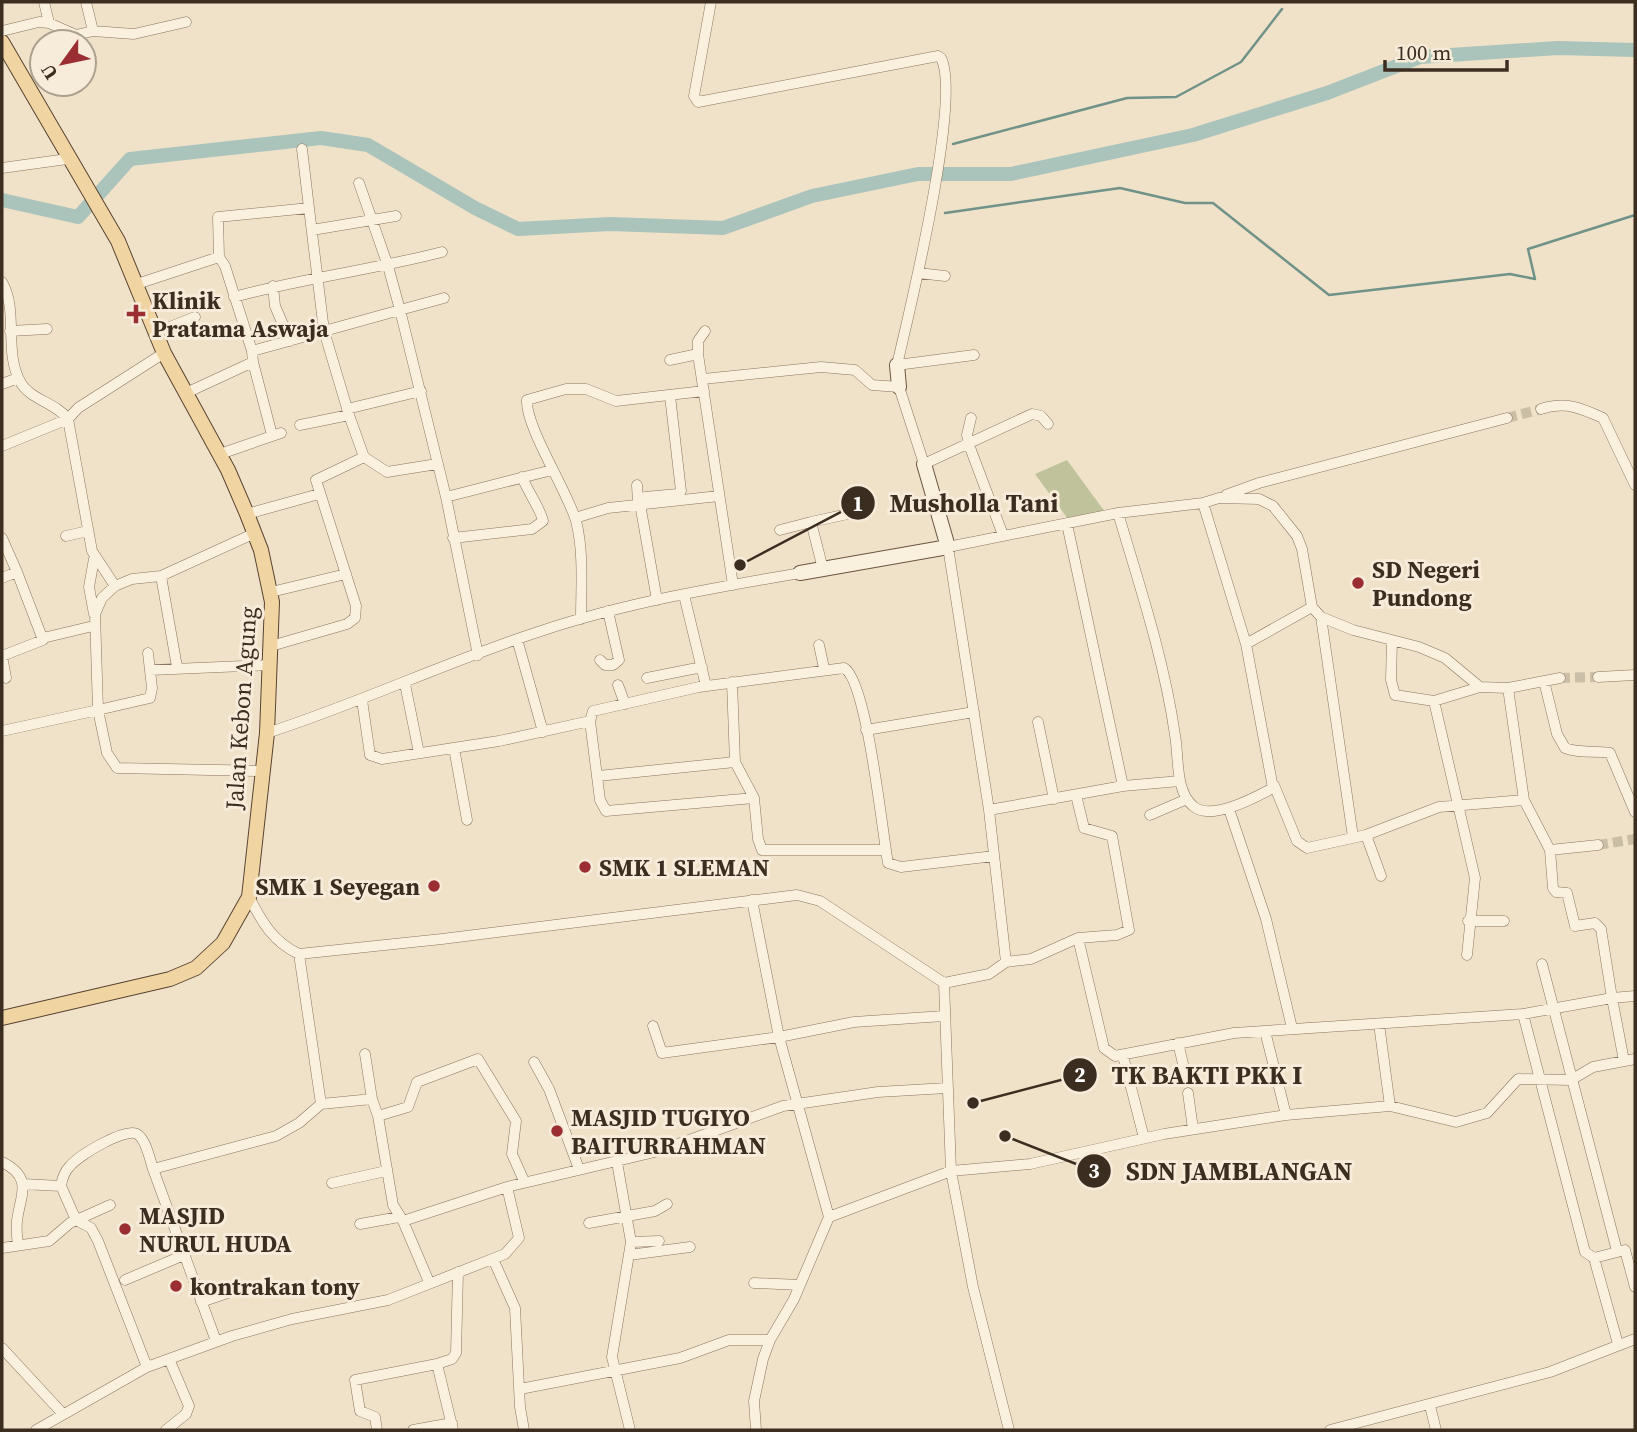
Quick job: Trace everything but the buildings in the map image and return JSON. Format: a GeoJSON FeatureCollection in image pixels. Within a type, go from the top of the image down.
{"type":"FeatureCollection","features":[{"type":"Feature","properties":{"kind":"main road","name":"Jalan Kebon Agung"},"geometry":{"type":"LineString","coordinates":[[2,42],[67,159],[102,213],[138,284],[164,353],[220,454],[247,514],[271,592],[267,733],[249,897],[223,943],[196,968],[170,979],[2,1018]]}},
{"type":"Feature","properties":{"kind":"main road"},"geometry":{"type":"LineString","coordinates":[[897,365],[899,387]]}},
{"type":"Feature","properties":{"kind":"main road"},"geometry":{"type":"LineString","coordinates":[[800,573],[948,547],[925,464]]}},
{"type":"Feature","properties":{"kind":"street"},"geometry":{"type":"LineString","coordinates":[[44,2],[49,23]]}},
{"type":"Feature","properties":{"kind":"street"},"geometry":{"type":"LineString","coordinates":[[86,2],[92,28]]}},
{"type":"Feature","properties":{"kind":"street"},"geometry":{"type":"LineString","coordinates":[[711,2],[694,96],[698,102],[938,56],[944,63],[945,111],[940,159],[897,365],[974,355]]}},
{"type":"Feature","properties":{"kind":"street"},"geometry":{"type":"LineString","coordinates":[[2,31],[18,25],[49,23],[60,28]]}},
{"type":"Feature","properties":{"kind":"street"},"geometry":{"type":"LineString","coordinates":[[98,31],[134,34],[186,23]]}},
{"type":"Feature","properties":{"kind":"street"},"geometry":{"type":"LineString","coordinates":[[302,149],[324,331],[364,457],[387,472],[438,464]]}},
{"type":"Feature","properties":{"kind":"street"},"geometry":{"type":"LineString","coordinates":[[2,168],[67,159]]}},
{"type":"Feature","properties":{"kind":"street"},"geometry":{"type":"LineString","coordinates":[[359,183],[388,266],[421,391],[478,655]]}},
{"type":"Feature","properties":{"kind":"street"},"geometry":{"type":"LineString","coordinates":[[220,454],[276,434],[225,267],[219,257],[218,217],[309,208]]}},
{"type":"Feature","properties":{"kind":"street"},"geometry":{"type":"LineString","coordinates":[[312,230],[396,216]]}},
{"type":"Feature","properties":{"kind":"street"},"geometry":{"type":"LineString","coordinates":[[233,297],[273,286],[388,266],[442,252]]}},
{"type":"Feature","properties":{"kind":"street"},"geometry":{"type":"LineString","coordinates":[[138,284],[219,257]]}},
{"type":"Feature","properties":{"kind":"street"},"geometry":{"type":"LineString","coordinates":[[918,273],[945,276]]}},
{"type":"Feature","properties":{"kind":"street"},"geometry":{"type":"LineString","coordinates":[[2,282],[8,296],[10,331],[18,378],[26,391],[56,406],[68,419],[94,559],[89,587],[95,614],[98,710],[107,753],[117,768],[262,771]]}},
{"type":"Feature","properties":{"kind":"street"},"geometry":{"type":"LineString","coordinates":[[273,286],[275,306],[290,341]]}},
{"type":"Feature","properties":{"kind":"street"},"geometry":{"type":"LineString","coordinates":[[186,393],[252,356],[290,341],[444,298]]}},
{"type":"Feature","properties":{"kind":"street"},"geometry":{"type":"LineString","coordinates":[[157,332],[195,317]]}},
{"type":"Feature","properties":{"kind":"street"},"geometry":{"type":"LineString","coordinates":[[10,331],[47,328]]}},
{"type":"Feature","properties":{"kind":"street"},"geometry":{"type":"LineString","coordinates":[[705,331],[698,341],[698,354],[733,584]]}},
{"type":"Feature","properties":{"kind":"street"},"geometry":{"type":"LineString","coordinates":[[2,446],[68,419],[78,408],[164,353]]}},
{"type":"Feature","properties":{"kind":"street"},"geometry":{"type":"LineString","coordinates":[[670,360],[698,354]]}},
{"type":"Feature","properties":{"kind":"street"},"geometry":{"type":"LineString","coordinates":[[703,379],[821,367],[855,370],[872,385],[899,387],[925,464],[1032,414],[1041,415],[1048,424]]}},
{"type":"Feature","properties":{"kind":"street"},"geometry":{"type":"LineString","coordinates":[[2,384],[18,378]]}},
{"type":"Feature","properties":{"kind":"street"},"geometry":{"type":"LineString","coordinates":[[580,619],[580,551],[575,518],[526,405],[530,397],[566,389],[586,389],[616,401],[704,391]]}},
{"type":"Feature","properties":{"kind":"street"},"geometry":{"type":"LineString","coordinates":[[300,425],[421,391]]}},
{"type":"Feature","properties":{"kind":"street"},"geometry":{"type":"LineString","coordinates":[[639,504],[645,497],[678,494],[681,491],[670,396]]}},
{"type":"Feature","properties":{"kind":"street"},"geometry":{"type":"LineString","coordinates":[[1541,409],[1555,404],[1570,405],[1603,418],[1635,485]]}},
{"type":"Feature","properties":{"kind":"street"},"geometry":{"type":"LineString","coordinates":[[971,418],[967,435],[969,445],[1003,535]]}},
{"type":"Feature","properties":{"kind":"street"},"geometry":{"type":"LineString","coordinates":[[1006,962],[989,810],[948,547],[1118,513],[1203,503],[1259,483],[1507,418]]}},
{"type":"Feature","properties":{"kind":"street"},"geometry":{"type":"LineString","coordinates":[[271,646],[351,623],[355,618],[356,606],[319,494],[317,478],[364,457]]}},
{"type":"Feature","properties":{"kind":"street"},"geometry":{"type":"LineString","coordinates":[[446,497],[552,470]]}},
{"type":"Feature","properties":{"kind":"street"},"geometry":{"type":"LineString","coordinates":[[453,538],[532,529],[540,525],[543,521],[542,514],[533,504],[522,477]]}},
{"type":"Feature","properties":{"kind":"street"},"geometry":{"type":"LineString","coordinates":[[637,485],[657,600]]}},
{"type":"Feature","properties":{"kind":"street"},"geometry":{"type":"LineString","coordinates":[[247,514],[319,494]]}},
{"type":"Feature","properties":{"kind":"street"},"geometry":{"type":"LineString","coordinates":[[575,518],[608,508],[719,496]]}},
{"type":"Feature","properties":{"kind":"street"},"geometry":{"type":"LineString","coordinates":[[1219,498],[1259,499],[1273,506],[1289,525],[1302,549],[1312,607],[1321,617],[1353,631],[1392,640],[1446,658],[1480,687]]}},
{"type":"Feature","properties":{"kind":"street"},"geometry":{"type":"LineString","coordinates":[[1203,503],[1246,644],[1274,785],[1301,846],[1315,847],[1366,835],[1417,814],[1457,804],[1524,800]]}},
{"type":"Feature","properties":{"kind":"street"},"geometry":{"type":"LineString","coordinates":[[780,530],[866,510]]}},
{"type":"Feature","properties":{"kind":"street"},"geometry":{"type":"LineString","coordinates":[[1118,513],[1167,679],[1180,781],[1187,799],[1195,808],[1203,811],[1229,808],[1274,785]]}},
{"type":"Feature","properties":{"kind":"street"},"geometry":{"type":"LineString","coordinates":[[811,522],[823,569]]}},
{"type":"Feature","properties":{"kind":"street"},"geometry":{"type":"LineString","coordinates":[[1067,524],[1124,786]]}},
{"type":"Feature","properties":{"kind":"street"},"geometry":{"type":"LineString","coordinates":[[66,536],[88,531]]}},
{"type":"Feature","properties":{"kind":"street"},"geometry":{"type":"LineString","coordinates":[[95,614],[102,598],[115,586],[132,579],[161,576],[255,533]]}},
{"type":"Feature","properties":{"kind":"street"},"geometry":{"type":"LineString","coordinates":[[2,538],[43,638]]}},
{"type":"Feature","properties":{"kind":"street"},"geometry":{"type":"LineString","coordinates":[[94,559],[115,586]]}},
{"type":"Feature","properties":{"kind":"street"},"geometry":{"type":"LineString","coordinates":[[2,578],[17,572]]}},
{"type":"Feature","properties":{"kind":"street"},"geometry":{"type":"LineString","coordinates":[[267,733],[405,684],[517,639],[580,619],[733,584],[800,573]]}},
{"type":"Feature","properties":{"kind":"street"},"geometry":{"type":"LineString","coordinates":[[271,592],[346,574]]}},
{"type":"Feature","properties":{"kind":"street"},"geometry":{"type":"LineString","coordinates":[[161,576],[177,667]]}},
{"type":"Feature","properties":{"kind":"street"},"geometry":{"type":"LineString","coordinates":[[684,595],[706,686]]}},
{"type":"Feature","properties":{"kind":"street"},"geometry":{"type":"LineString","coordinates":[[1246,644],[1312,607]]}},
{"type":"Feature","properties":{"kind":"street"},"geometry":{"type":"LineString","coordinates":[[600,660],[605,665],[613,665],[619,660],[608,611]]}},
{"type":"Feature","properties":{"kind":"street"},"geometry":{"type":"LineString","coordinates":[[1321,617],[1353,837]]}},
{"type":"Feature","properties":{"kind":"street"},"geometry":{"type":"LineString","coordinates":[[6,678],[2,656],[42,642],[43,638],[89,627]]}},
{"type":"Feature","properties":{"kind":"street"},"geometry":{"type":"LineString","coordinates":[[517,639],[543,732]]}},
{"type":"Feature","properties":{"kind":"street"},"geometry":{"type":"LineString","coordinates":[[1392,640],[1391,680],[1395,695],[1434,701],[1480,687],[1508,688],[1560,678]]}},
{"type":"Feature","properties":{"kind":"street"},"geometry":{"type":"LineString","coordinates":[[819,645],[824,668]]}},
{"type":"Feature","properties":{"kind":"street"},"geometry":{"type":"LineString","coordinates":[[2,730],[150,698],[148,653]]}},
{"type":"Feature","properties":{"kind":"street"},"geometry":{"type":"LineString","coordinates":[[150,670],[269,664]]}},
{"type":"Feature","properties":{"kind":"street"},"geometry":{"type":"LineString","coordinates":[[647,678],[702,667]]}},
{"type":"Feature","properties":{"kind":"street"},"geometry":{"type":"LineString","coordinates":[[754,798],[610,813],[600,800],[590,721],[593,711],[706,686],[824,668],[844,668],[853,675],[866,730],[879,793],[888,863],[895,867],[994,856]]}},
{"type":"Feature","properties":{"kind":"street"},"geometry":{"type":"LineString","coordinates":[[1598,677],[1635,675]]}},
{"type":"Feature","properties":{"kind":"street"},"geometry":{"type":"LineString","coordinates":[[1544,681],[1558,734],[1565,748],[1582,754],[1600,751],[1610,754],[1635,813]]}},
{"type":"Feature","properties":{"kind":"street"},"geometry":{"type":"LineString","coordinates":[[732,682],[735,762],[754,798],[758,839],[762,850],[886,850]]}},
{"type":"Feature","properties":{"kind":"street"},"geometry":{"type":"LineString","coordinates":[[405,684],[419,753]]}},
{"type":"Feature","properties":{"kind":"street"},"geometry":{"type":"LineString","coordinates":[[618,685],[625,704]]}},
{"type":"Feature","properties":{"kind":"street"},"geometry":{"type":"LineString","coordinates":[[1508,688],[1524,800],[1550,850],[1553,888],[1556,892],[1567,893],[1570,897],[1575,926],[1595,923],[1601,929],[1624,1061]]}},
{"type":"Feature","properties":{"kind":"street"},"geometry":{"type":"LineString","coordinates":[[362,700],[372,758],[454,748],[590,721]]}},
{"type":"Feature","properties":{"kind":"street"},"geometry":{"type":"LineString","coordinates":[[1434,701],[1475,878],[1468,920],[1467,955]]}},
{"type":"Feature","properties":{"kind":"street"},"geometry":{"type":"LineString","coordinates":[[866,730],[974,712]]}},
{"type":"Feature","properties":{"kind":"street"},"geometry":{"type":"LineString","coordinates":[[1038,722],[1054,799]]}},
{"type":"Feature","properties":{"kind":"street"},"geometry":{"type":"LineString","coordinates":[[454,748],[467,820]]}},
{"type":"Feature","properties":{"kind":"street"},"geometry":{"type":"LineString","coordinates":[[598,776],[735,762]]}},
{"type":"Feature","properties":{"kind":"street"},"geometry":{"type":"LineString","coordinates":[[989,810],[1124,786],[1180,781]]}},
{"type":"Feature","properties":{"kind":"street"},"geometry":{"type":"LineString","coordinates":[[249,897],[271,934],[299,954],[797,895],[820,901],[944,983],[989,974],[1006,962],[1031,959],[1078,938],[1117,935],[1129,930],[1112,836],[1084,828],[1076,795]]}},
{"type":"Feature","properties":{"kind":"street"},"geometry":{"type":"LineString","coordinates":[[1150,815],[1187,799]]}},
{"type":"Feature","properties":{"kind":"street"},"geometry":{"type":"LineString","coordinates":[[1229,808],[1266,919],[1292,1028]]}},
{"type":"Feature","properties":{"kind":"street"},"geometry":{"type":"LineString","coordinates":[[1366,835],[1381,876]]}},
{"type":"Feature","properties":{"kind":"street"},"geometry":{"type":"LineString","coordinates":[[1550,850],[1598,845]]}},
{"type":"Feature","properties":{"kind":"street"},"geometry":{"type":"LineString","coordinates":[[752,900],[779,1037],[829,1217],[800,1285],[770,1340],[755,1391],[756,1430]]}},
{"type":"Feature","properties":{"kind":"street"},"geometry":{"type":"LineString","coordinates":[[1468,920],[1504,921]]}},
{"type":"Feature","properties":{"kind":"street"},"geometry":{"type":"LineString","coordinates":[[1078,938],[1104,1048],[1115,1056],[1178,1043],[1265,1031],[1522,1014],[1635,996]]}},
{"type":"Feature","properties":{"kind":"street"},"geometry":{"type":"LineString","coordinates":[[299,954],[321,1104]]}},
{"type":"Feature","properties":{"kind":"street"},"geometry":{"type":"LineString","coordinates":[[1542,964],[1617,1251]]}},
{"type":"Feature","properties":{"kind":"street"},"geometry":{"type":"LineString","coordinates":[[944,983],[951,1171],[973,1287],[1009,1430]]}},
{"type":"Feature","properties":{"kind":"street"},"geometry":{"type":"LineString","coordinates":[[1522,1014],[1584,1252],[1594,1258],[1618,1345]]}},
{"type":"Feature","properties":{"kind":"street"},"geometry":{"type":"LineString","coordinates":[[653,1026],[662,1054],[779,1037],[854,1022],[944,1016]]}},
{"type":"Feature","properties":{"kind":"street"},"geometry":{"type":"LineString","coordinates":[[1379,1024],[1390,1105]]}},
{"type":"Feature","properties":{"kind":"street"},"geometry":{"type":"LineString","coordinates":[[1265,1031],[1286,1115]]}},
{"type":"Feature","properties":{"kind":"street"},"geometry":{"type":"LineString","coordinates":[[1178,1043],[1185,1072]]}},
{"type":"Feature","properties":{"kind":"street"},"geometry":{"type":"LineString","coordinates":[[365,1054],[393,1205],[429,1282]]}},
{"type":"Feature","properties":{"kind":"street"},"geometry":{"type":"LineString","coordinates":[[1124,1056],[1144,1138]]}},
{"type":"Feature","properties":{"kind":"street"},"geometry":{"type":"LineString","coordinates":[[378,1116],[408,1107],[417,1083],[478,1059],[516,1121],[512,1154],[524,1181]]}},
{"type":"Feature","properties":{"kind":"street"},"geometry":{"type":"LineString","coordinates":[[829,1217],[951,1171],[1030,1164],[1193,1129],[1286,1115],[1390,1105],[1456,1122],[1487,1113],[1518,1079],[1571,1080],[1593,1067],[1635,1059]]}},
{"type":"Feature","properties":{"kind":"street"},"geometry":{"type":"LineString","coordinates":[[534,1062],[549,1089],[579,1169]]}},
{"type":"Feature","properties":{"kind":"street"},"geometry":{"type":"LineString","coordinates":[[360,1224],[401,1219],[524,1181],[617,1162],[712,1134],[765,1111],[878,1092],[947,1088]]}},
{"type":"Feature","properties":{"kind":"street"},"geometry":{"type":"LineString","coordinates":[[1188,1093],[1193,1129]]}},
{"type":"Feature","properties":{"kind":"street"},"geometry":{"type":"LineString","coordinates":[[153,1169],[276,1136],[299,1123],[321,1104],[372,1099]]}},
{"type":"Feature","properties":{"kind":"street"},"geometry":{"type":"LineString","coordinates":[[148,1367],[98,1241],[91,1228],[76,1220],[61,1186],[68,1167],[79,1157],[129,1133],[142,1138],[216,1341]]}},
{"type":"Feature","properties":{"kind":"street"},"geometry":{"type":"LineString","coordinates":[[2,1162],[17,1174],[23,1184],[25,1195],[17,1223],[18,1245]]}},
{"type":"Feature","properties":{"kind":"street"},"geometry":{"type":"LineString","coordinates":[[617,1162],[631,1242],[613,1344],[614,1370],[630,1430]]}},
{"type":"Feature","properties":{"kind":"street"},"geometry":{"type":"LineString","coordinates":[[332,1183],[386,1171]]}},
{"type":"Feature","properties":{"kind":"street"},"geometry":{"type":"LineString","coordinates":[[23,1184],[61,1186]]}},
{"type":"Feature","properties":{"kind":"street"},"geometry":{"type":"LineString","coordinates":[[37,1430],[148,1367],[216,1341],[292,1319],[387,1300],[493,1259],[512,1249],[519,1238],[507,1187]]}},
{"type":"Feature","properties":{"kind":"street"},"geometry":{"type":"LineString","coordinates":[[589,1223],[655,1212],[667,1204]]}},
{"type":"Feature","properties":{"kind":"street"},"geometry":{"type":"LineString","coordinates":[[2,1248],[49,1241],[76,1220],[110,1205]]}},
{"type":"Feature","properties":{"kind":"street"},"geometry":{"type":"LineString","coordinates":[[631,1242],[659,1241]]}},
{"type":"Feature","properties":{"kind":"street"},"geometry":{"type":"LineString","coordinates":[[629,1255],[690,1247]]}},
{"type":"Feature","properties":{"kind":"street"},"geometry":{"type":"LineString","coordinates":[[1594,1258],[1625,1250],[1635,1287]]}},
{"type":"Feature","properties":{"kind":"street"},"geometry":{"type":"LineString","coordinates":[[124,1278],[184,1255]]}},
{"type":"Feature","properties":{"kind":"street"},"geometry":{"type":"LineString","coordinates":[[493,1259],[513,1300],[524,1430]]}},
{"type":"Feature","properties":{"kind":"street"},"geometry":{"type":"LineString","coordinates":[[377,1430],[374,1416],[360,1411],[355,1380],[452,1359],[456,1353],[458,1272]]}},
{"type":"Feature","properties":{"kind":"street"},"geometry":{"type":"LineString","coordinates":[[754,1283],[800,1285]]}},
{"type":"Feature","properties":{"kind":"street"},"geometry":{"type":"LineString","coordinates":[[201,1302],[248,1286]]}},
{"type":"Feature","properties":{"kind":"street"},"geometry":{"type":"LineString","coordinates":[[1330,1430],[1430,1406],[1550,1372],[1635,1339]]}},
{"type":"Feature","properties":{"kind":"street"},"geometry":{"type":"LineString","coordinates":[[520,1389],[680,1359],[729,1340],[770,1340]]}},
{"type":"Feature","properties":{"kind":"street"},"geometry":{"type":"LineString","coordinates":[[2,1348],[63,1415]]}},
{"type":"Feature","properties":{"kind":"street"},"geometry":{"type":"LineString","coordinates":[[166,1430],[186,1414],[189,1406],[169,1359]]}},
{"type":"Feature","properties":{"kind":"street"},"geometry":{"type":"LineString","coordinates":[[413,1430],[452,1427],[437,1364]]}},
{"type":"Feature","properties":{"kind":"street"},"geometry":{"type":"LineString","coordinates":[[1430,1406],[1436,1430]]}},
{"type":"Feature","properties":{"kind":"green space"},"geometry":{"type":"Polygon","coordinates":[[[1067,460],[1105,512],[1068,519],[1035,474],[1067,460]]]}},
{"type":"Feature","properties":{"kind":"waterway"},"geometry":{"type":"LineString","coordinates":[[953,144],[1127,98],[1176,97],[1241,62],[1282,9]]}},
{"type":"Feature","properties":{"kind":"waterway"},"geometry":{"type":"LineString","coordinates":[[2,200],[78,217],[130,159],[321,138],[368,145],[475,208],[518,229],[610,224],[723,228],[812,196],[918,174],[1011,174],[1193,135],[1327,93],[1420,57],[1558,48],[1635,50]]}},
{"type":"Feature","properties":{"kind":"waterway"},"geometry":{"type":"LineString","coordinates":[[945,213],[1120,188],[1185,203],[1213,203],[1329,295],[1510,274],[1535,279],[1528,249],[1635,215]]}},
{"type":"Feature","properties":{"kind":"tunnel"},"geometry":{"type":"LineString","coordinates":[[1507,418],[1541,409]]}},
{"type":"Feature","properties":{"kind":"tunnel"},"geometry":{"type":"LineString","coordinates":[[1560,678],[1598,677]]}},
{"type":"Feature","properties":{"kind":"tunnel"},"geometry":{"type":"LineString","coordinates":[[1598,845],[1635,839]]}},
{"type":"Feature","properties":{"kind":"place","name":"Klinik Pratama Aswaja"},"geometry":{"type":"Point","coordinates":[136,314]}},
{"type":"Feature","properties":{"kind":"place","name":"Musholla Tani"},"geometry":{"type":"Point","coordinates":[740,565]}},
{"type":"Feature","properties":{"kind":"place","name":"SD Negeri Pundong"},"geometry":{"type":"Point","coordinates":[1358,583]}},
{"type":"Feature","properties":{"kind":"place","name":"SMK 1 SLEMAN"},"geometry":{"type":"Point","coordinates":[585,867]}},
{"type":"Feature","properties":{"kind":"place","name":"SMK 1 Seyegan"},"geometry":{"type":"Point","coordinates":[434,886]}},
{"type":"Feature","properties":{"kind":"place","name":"TK BAKTI PKK I"},"geometry":{"type":"Point","coordinates":[973,1103]}},
{"type":"Feature","properties":{"kind":"place","name":"MASJID TUGIYO BAITURRAHMAN"},"geometry":{"type":"Point","coordinates":[557,1131]}},
{"type":"Feature","properties":{"kind":"place","name":"SDN JAMBLANGAN"},"geometry":{"type":"Point","coordinates":[1005,1136]}},
{"type":"Feature","properties":{"kind":"place","name":"MASJID NURUL HUDA"},"geometry":{"type":"Point","coordinates":[125,1229]}},
{"type":"Feature","properties":{"kind":"place","name":"kontrakan tony"},"geometry":{"type":"Point","coordinates":[176,1286]}}]}
